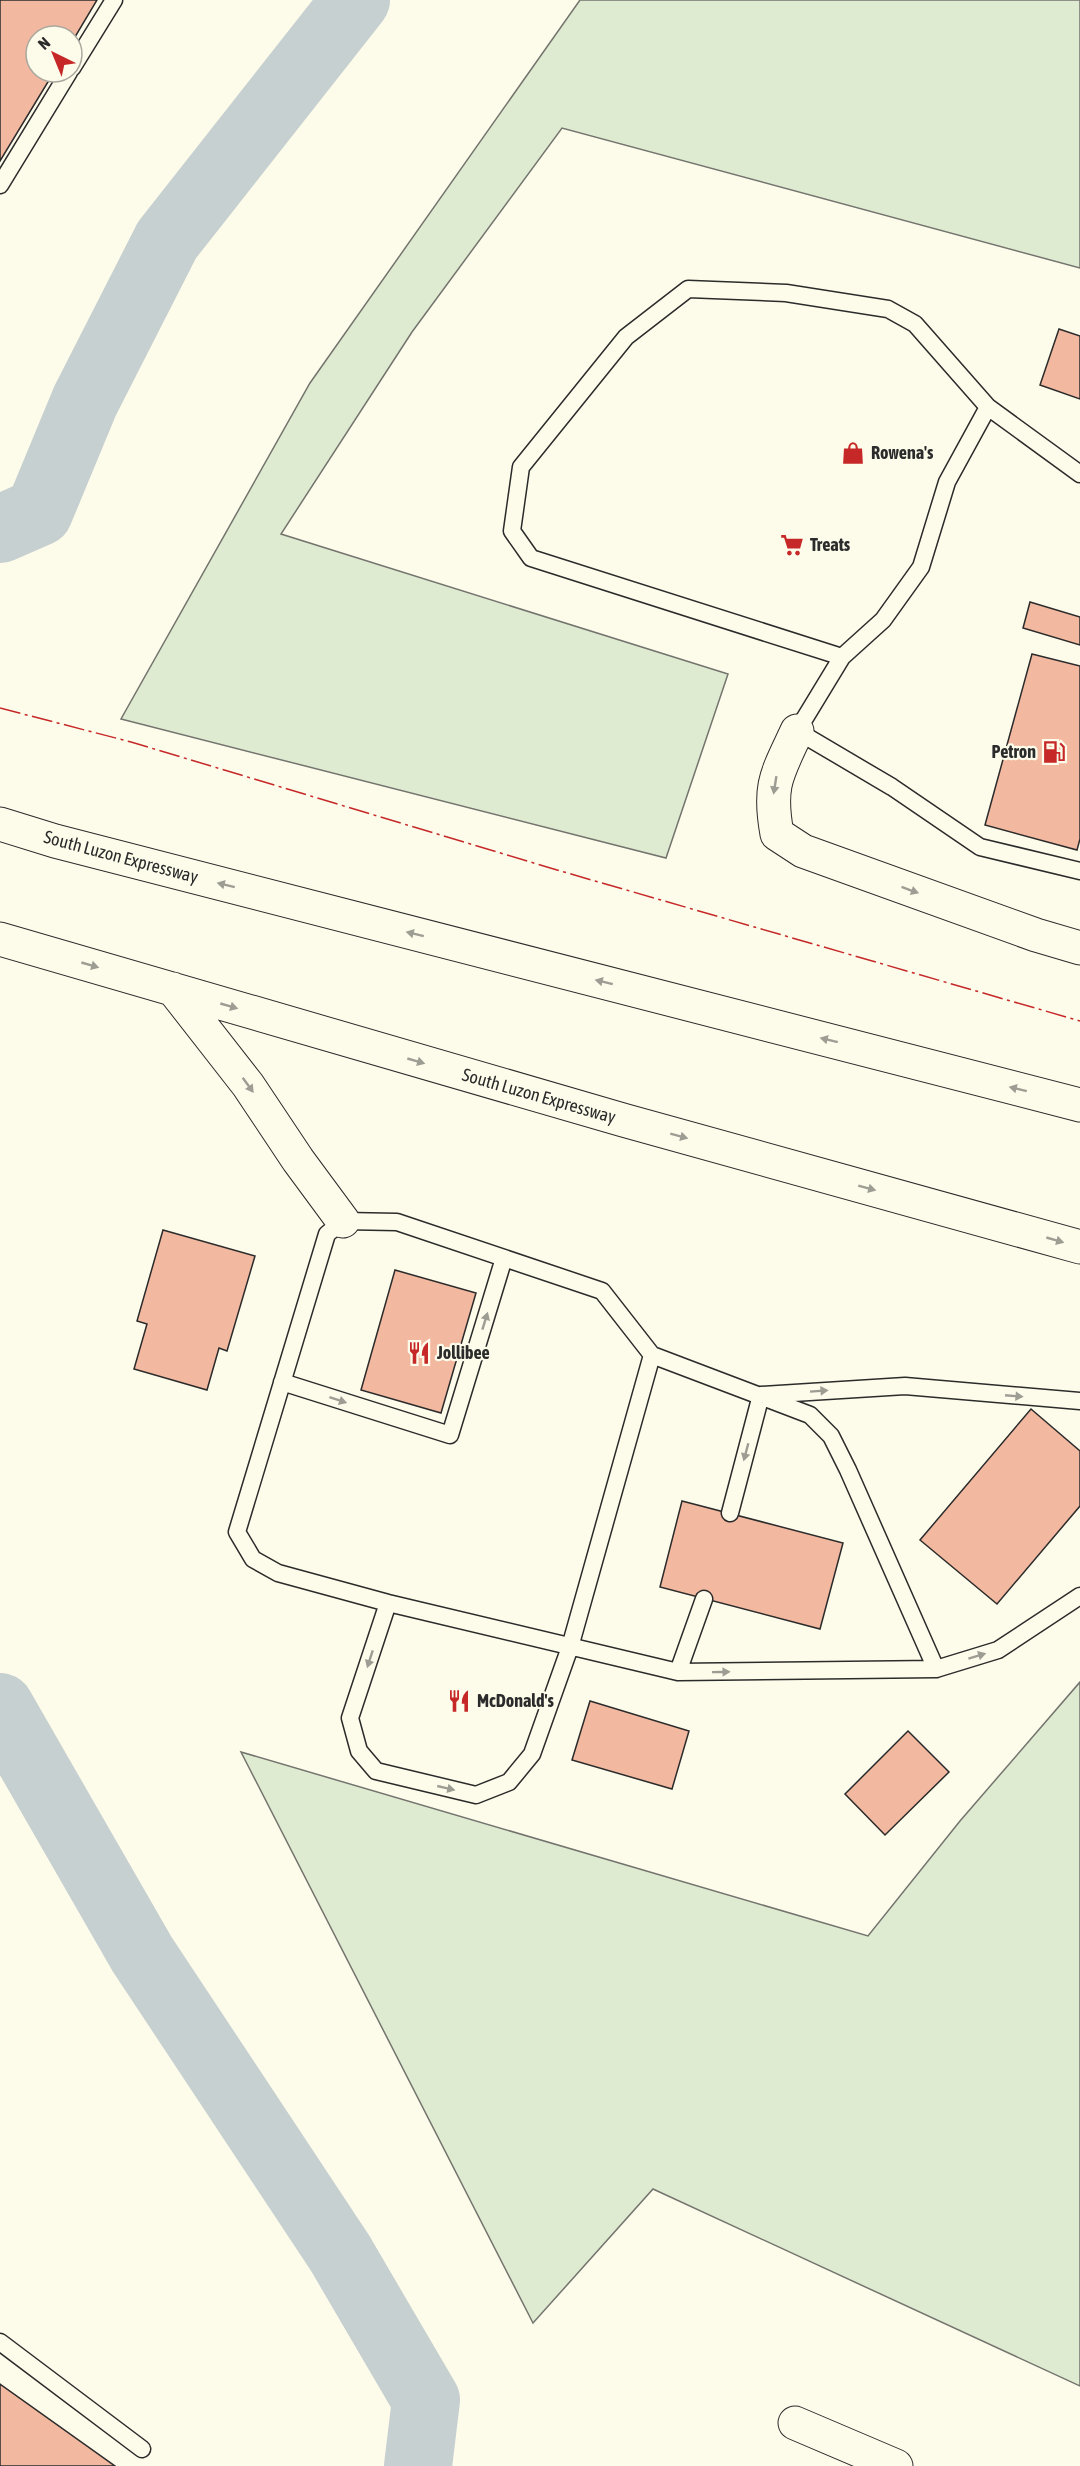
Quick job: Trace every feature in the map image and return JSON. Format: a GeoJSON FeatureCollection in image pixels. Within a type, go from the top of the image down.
{"type":"FeatureCollection","features":[{"type":"Feature","properties":{"kind":"main road"},"geometry":{"type":"LineString","coordinates":[[797,731],[774,779],[772,808],[777,834],[803,851],[1036,935],[1080,948]]}},
{"type":"Feature","properties":{"kind":"main road","name":"South Luzon Expressway"},"geometry":{"type":"LineString","coordinates":[[0,824],[56,841],[1078,1104]]}},
{"type":"Feature","properties":{"kind":"main road","name":"South Luzon Expressway"},"geometry":{"type":"LineString","coordinates":[[0,939],[623,1120],[1080,1247]]}},
{"type":"Feature","properties":{"kind":"main road"},"geometry":{"type":"LineString","coordinates":[[172,989],[248,1085],[298,1160],[343,1221]]}},
{"type":"Feature","properties":{"kind":"main road"},"geometry":{"type":"LineString","coordinates":[[795,2423],[896,2466]]}},
{"type":"Feature","properties":{"kind":"lane"},"geometry":{"type":"LineString","coordinates":[[84,49],[114,0]]}},
{"type":"Feature","properties":{"kind":"lane"},"geometry":{"type":"LineString","coordinates":[[0,185],[62,84]]}},
{"type":"Feature","properties":{"kind":"lane"},"geometry":{"type":"LineString","coordinates":[[842,657],[531,558],[512,531],[521,467],[626,337],[688,289],[786,293],[888,309],[915,324],[988,407],[1080,474]]}},
{"type":"Feature","properties":{"kind":"lane"},"geometry":{"type":"LineString","coordinates":[[988,407],[947,482],[921,567],[883,620],[842,657],[797,731],[892,787],[980,847],[1080,870]]}},
{"type":"Feature","properties":{"kind":"lane"},"geometry":{"type":"LineString","coordinates":[[936,1669],[831,1436],[810,1415],[652,1355],[602,1291],[397,1222],[343,1221],[327,1234],[237,1532],[253,1559],[278,1573],[388,1603],[678,1672],[936,1669],[998,1650],[1080,1596]]}},
{"type":"Feature","properties":{"kind":"lane"},"geometry":{"type":"LineString","coordinates":[[282,1382],[450,1435],[504,1258]]}},
{"type":"Feature","properties":{"kind":"lane"},"geometry":{"type":"LineString","coordinates":[[388,1603],[350,1718],[359,1751],[376,1771],[476,1795],[509,1782],[532,1754],[570,1647],[652,1355]]}},
{"type":"Feature","properties":{"kind":"lane"},"geometry":{"type":"LineString","coordinates":[[761,1395],[904,1386],[1080,1401]]}},
{"type":"Feature","properties":{"kind":"lane"},"geometry":{"type":"LineString","coordinates":[[730,1513],[761,1395]]}},
{"type":"Feature","properties":{"kind":"lane"},"geometry":{"type":"LineString","coordinates":[[678,1672],[704,1599]]}},
{"type":"Feature","properties":{"kind":"lane"},"geometry":{"type":"LineString","coordinates":[[0,2342],[142,2449]]}},
{"type":"Feature","properties":{"kind":"green space"},"geometry":{"type":"Polygon","coordinates":[[[580,0],[1080,0],[1080,268],[562,128],[412,332],[281,534],[728,674],[666,858],[121,719],[310,383],[580,0]]]}},
{"type":"Feature","properties":{"kind":"green space"},"geometry":{"type":"Polygon","coordinates":[[[1080,1682],[1080,2386],[653,2189],[533,2323],[241,1752],[868,1936],[960,1821],[1080,1682]]]}},
{"type":"Feature","properties":{"kind":"building"},"geometry":{"type":"Polygon","coordinates":[[[0,0],[97,0],[83,24],[24,24],[24,84],[47,84],[0,161],[0,0]]]}},
{"type":"Feature","properties":{"kind":"building"},"geometry":{"type":"Polygon","coordinates":[[[1059,329],[1080,336],[1080,399],[1040,385],[1059,329]]]}},
{"type":"Feature","properties":{"kind":"building"},"geometry":{"type":"Polygon","coordinates":[[[1030,602],[1080,617],[1080,645],[1023,628],[1030,602]]]}},
{"type":"Feature","properties":{"kind":"building"},"geometry":{"type":"Polygon","coordinates":[[[1032,654],[1080,666],[1080,839],[1077,850],[985,825],[1032,654]]]}},
{"type":"Feature","properties":{"kind":"building"},"geometry":{"type":"Polygon","coordinates":[[[163,1230],[255,1256],[227,1351],[219,1348],[207,1390],[134,1369],[147,1324],[137,1321],[163,1230]]]}},
{"type":"Feature","properties":{"kind":"building"},"geometry":{"type":"Polygon","coordinates":[[[395,1270],[476,1293],[441,1413],[361,1390],[395,1270]]]}},
{"type":"Feature","properties":{"kind":"building"},"geometry":{"type":"Polygon","coordinates":[[[1031,1409],[1080,1451],[1080,1506],[997,1604],[920,1540],[1031,1409]]]}},
{"type":"Feature","properties":{"kind":"building"},"geometry":{"type":"Polygon","coordinates":[[[682,1501],[843,1543],[820,1629],[660,1587],[682,1501]]]}},
{"type":"Feature","properties":{"kind":"building"},"geometry":{"type":"Polygon","coordinates":[[[590,1701],[689,1731],[672,1789],[572,1760],[590,1701]]]}},
{"type":"Feature","properties":{"kind":"building"},"geometry":{"type":"Polygon","coordinates":[[[908,1731],[949,1772],[885,1835],[845,1794],[908,1731]]]}},
{"type":"Feature","properties":{"kind":"building"},"geometry":{"type":"Polygon","coordinates":[[[0,2384],[115,2466],[0,2466],[0,2384]]]}},
{"type":"Feature","properties":{"kind":"waterway"},"geometry":{"type":"LineString","coordinates":[[0,529],[39,512],[85,401],[167,240],[356,0]]}},
{"type":"Feature","properties":{"kind":"waterway"},"geometry":{"type":"LineString","coordinates":[[0,1707],[142,1954],[340,2253],[426,2400],[418,2466]]}},
{"type":"Feature","properties":{"kind":"power"},"geometry":{"type":"LineString","coordinates":[[0,708],[131,742],[557,870],[1080,1021]]}},
{"type":"Feature","properties":{"kind":"place","name":"Rowena's"},"geometry":{"type":"Point","coordinates":[853,453]}},
{"type":"Feature","properties":{"kind":"place","name":"Treats"},"geometry":{"type":"Point","coordinates":[792,545]}},
{"type":"Feature","properties":{"kind":"place","name":"Petron"},"geometry":{"type":"Point","coordinates":[1054,752]}},
{"type":"Feature","properties":{"kind":"place","name":"Jollibee"},"geometry":{"type":"Point","coordinates":[419,1353]}},
{"type":"Feature","properties":{"kind":"place","name":"McDonald's"},"geometry":{"type":"Point","coordinates":[459,1701]}}]}
